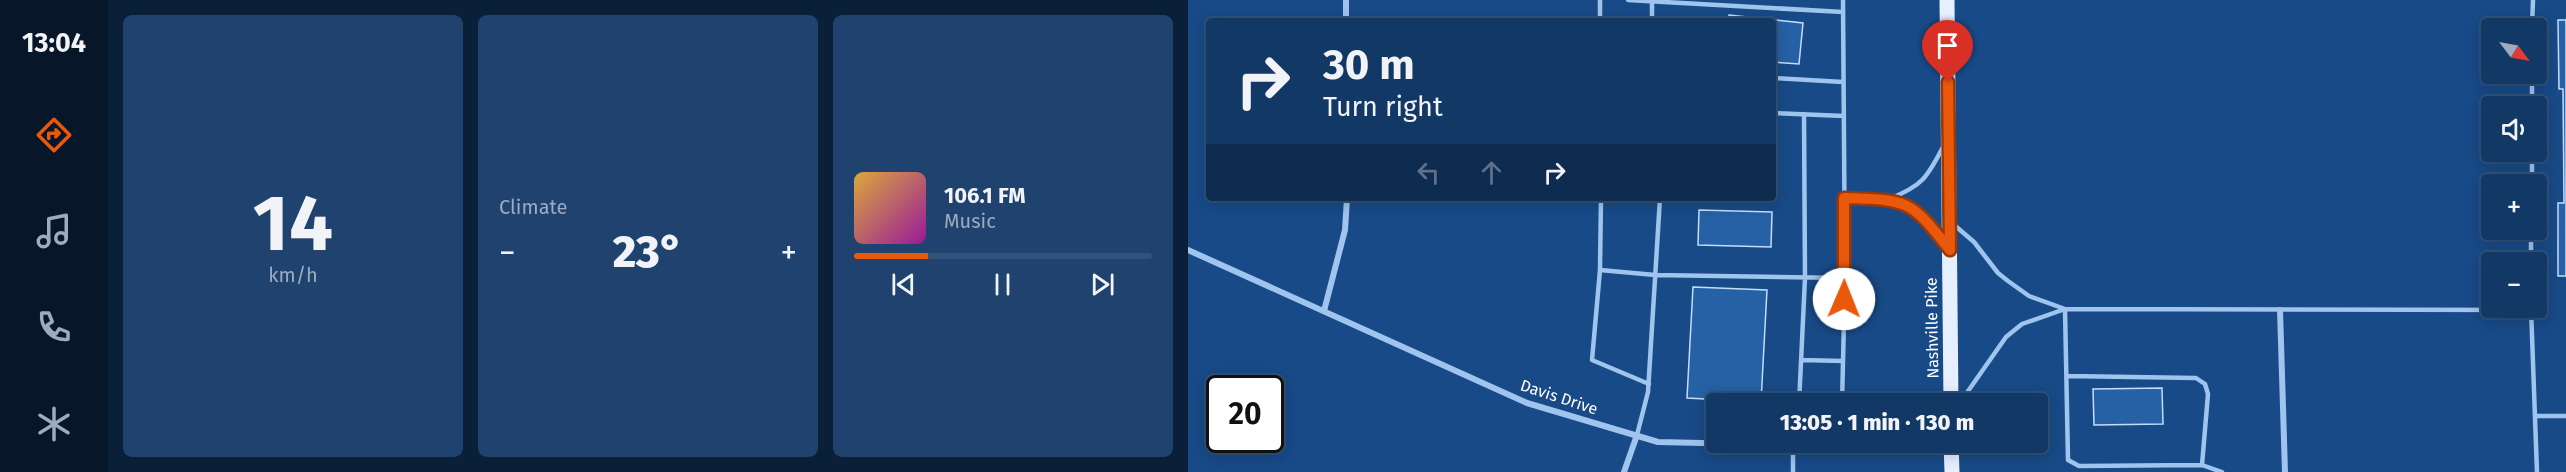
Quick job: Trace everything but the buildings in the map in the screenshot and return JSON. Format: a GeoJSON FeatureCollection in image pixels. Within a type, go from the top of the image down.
{"type":"FeatureCollection","features":[{"type":"Feature","properties":{"kind":"main road","name":"Nashville Pike"},"geometry":{"type":"LineString","coordinates":[[1947,0],[1951,393]]}},
{"type":"Feature","properties":{"kind":"main road"},"geometry":{"type":"LineString","coordinates":[[1951,453],[1952,472]]}},
{"type":"Feature","properties":{"kind":"street"},"geometry":{"type":"LineString","coordinates":[[1346,0],[1346,18]]}},
{"type":"Feature","properties":{"kind":"street"},"geometry":{"type":"LineString","coordinates":[[1324,311],[1345,230],[1347,201]]}},
{"type":"Feature","properties":{"kind":"street","name":"Davis Drive"},"geometry":{"type":"LineString","coordinates":[[1188,250],[1527,403],[1659,442],[1706,443]]}},
{"type":"Feature","properties":{"kind":"street"},"geometry":{"type":"LineString","coordinates":[[2280,310],[2285,472]]}},
{"type":"Feature","properties":{"kind":"street"},"geometry":{"type":"LineString","coordinates":[[1624,472],[1637,435]]}},
{"type":"Feature","properties":{"kind":"lane"},"geometry":{"type":"LineString","coordinates":[[1600,0],[1600,18]]}},
{"type":"Feature","properties":{"kind":"lane"},"geometry":{"type":"LineString","coordinates":[[1628,0],[1843,12]]}},
{"type":"Feature","properties":{"kind":"lane"},"geometry":{"type":"LineString","coordinates":[[1842,393],[1845,278],[1843,0]]}},
{"type":"Feature","properties":{"kind":"lane"},"geometry":{"type":"LineString","coordinates":[[2532,18],[2533,0]]}},
{"type":"Feature","properties":{"kind":"lane"},"geometry":{"type":"LineString","coordinates":[[1652,1],[1653,18]]}},
{"type":"Feature","properties":{"kind":"lane"},"geometry":{"type":"LineString","coordinates":[[1776,78],[1843,82]]}},
{"type":"Feature","properties":{"kind":"lane"},"geometry":{"type":"LineString","coordinates":[[1776,113],[1844,116]]}},
{"type":"Feature","properties":{"kind":"lane"},"geometry":{"type":"LineString","coordinates":[[1800,393],[1805,278],[1804,114]]}},
{"type":"Feature","properties":{"kind":"lane"},"geometry":{"type":"LineString","coordinates":[[1889,199],[1914,189],[1932,168],[1948,136]]}},
{"type":"Feature","properties":{"kind":"lane"},"geometry":{"type":"LineString","coordinates":[[1844,198],[1889,199],[1909,206],[1923,216],[1950,250]]}},
{"type":"Feature","properties":{"kind":"lane"},"geometry":{"type":"LineString","coordinates":[[1601,201],[1600,270],[1592,360],[1649,384]]}},
{"type":"Feature","properties":{"kind":"lane"},"geometry":{"type":"LineString","coordinates":[[1637,435],[1649,384],[1660,201]]}},
{"type":"Feature","properties":{"kind":"lane"},"geometry":{"type":"LineString","coordinates":[[1949,221],[1974,242],[2008,282],[2029,296],[2065,309]]}},
{"type":"Feature","properties":{"kind":"lane"},"geometry":{"type":"LineString","coordinates":[[1600,270],[1655,275],[1845,278]]}},
{"type":"Feature","properties":{"kind":"lane"},"geometry":{"type":"LineString","coordinates":[[2065,309],[2068,460],[2079,466],[2202,465],[2222,472]]}},
{"type":"Feature","properties":{"kind":"lane"},"geometry":{"type":"LineString","coordinates":[[1967,393],[2006,338],[2022,324],[2065,309],[2481,309]]}},
{"type":"Feature","properties":{"kind":"lane"},"geometry":{"type":"LineString","coordinates":[[2531,318],[2537,472]]}},
{"type":"Feature","properties":{"kind":"lane"},"geometry":{"type":"LineString","coordinates":[[1801,360],[1843,361]]}},
{"type":"Feature","properties":{"kind":"lane"},"geometry":{"type":"LineString","coordinates":[[2067,376],[2196,378],[2205,384],[2208,394],[2202,465]]}},
{"type":"Feature","properties":{"kind":"lane"},"geometry":{"type":"LineString","coordinates":[[2535,416],[2566,416]]}},
{"type":"Feature","properties":{"kind":"lane"},"geometry":{"type":"LineString","coordinates":[[1792,472],[1793,453]]}},
{"type":"Feature","properties":{"kind":"route"},"geometry":{"type":"LineString","coordinates":[[1844,299],[1844,198],[1889,199],[1909,206],[1923,216],[1950,250],[1948,82]]}}]}
